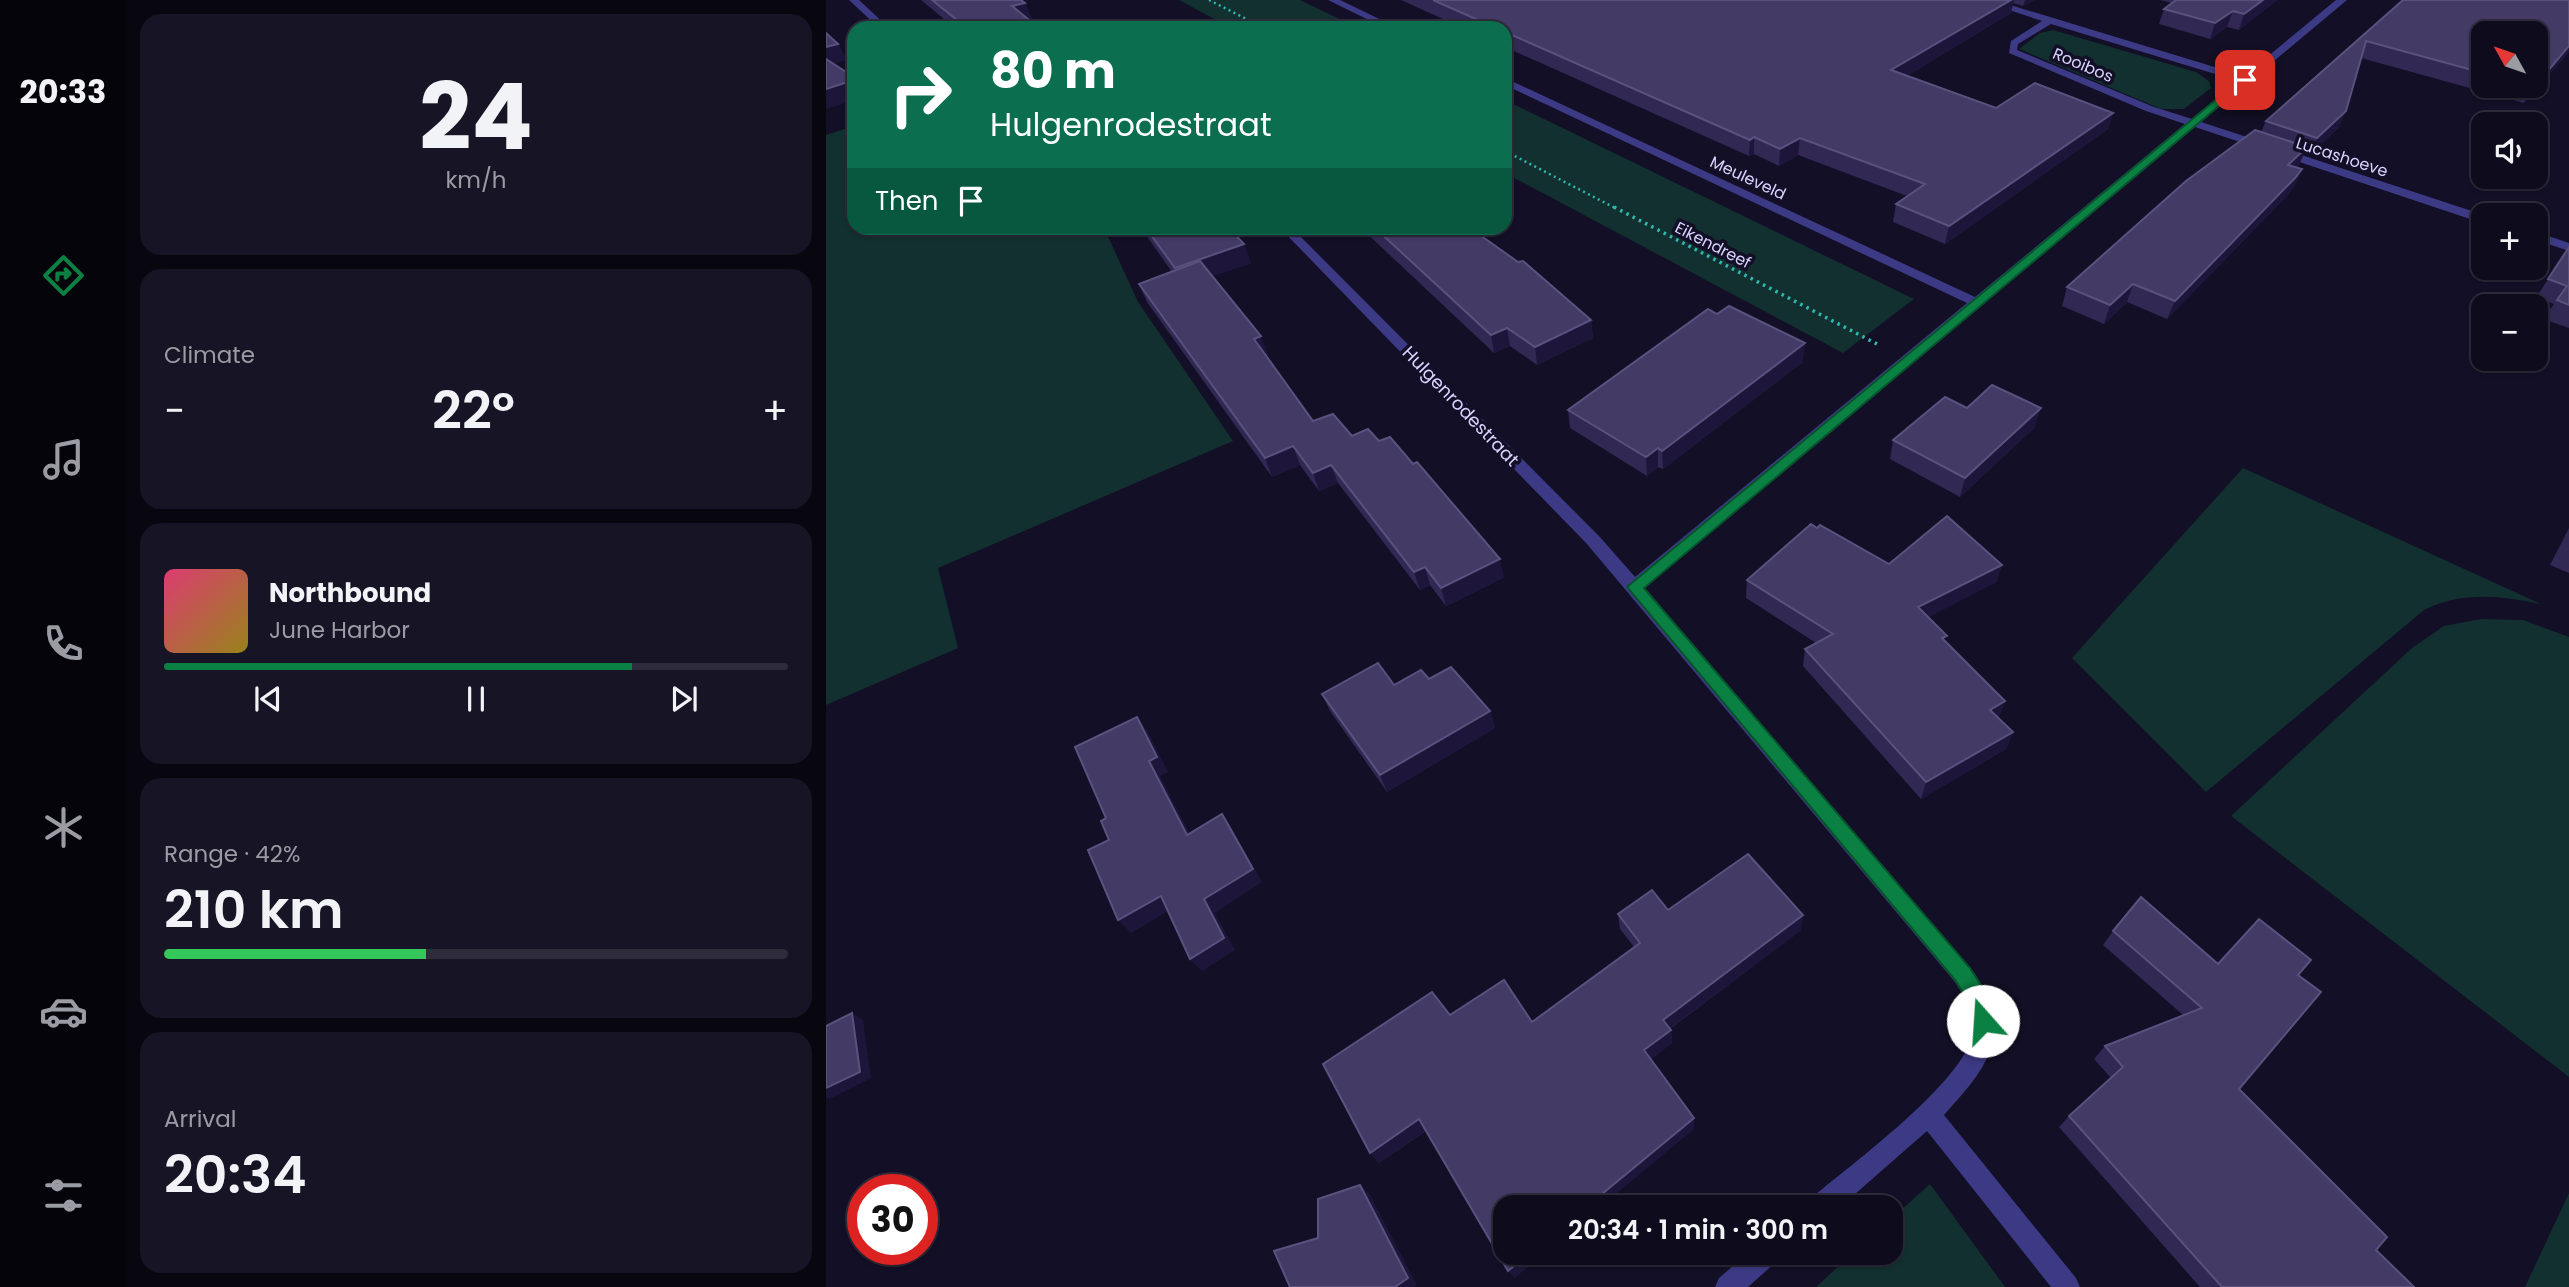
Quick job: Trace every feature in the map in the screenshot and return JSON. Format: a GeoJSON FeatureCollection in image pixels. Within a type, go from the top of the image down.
{"type":"FeatureCollection","features":[{"type":"Feature","properties":{"kind":"street"},"geometry":{"type":"LineString","coordinates":[[853,0],[876,21]]}},
{"type":"Feature","properties":{"kind":"street"},"geometry":{"type":"LineString","coordinates":[[1334,0],[1378,21]]}},
{"type":"Feature","properties":{"kind":"street","name":"Rooibos"},"geometry":{"type":"LineString","coordinates":[[1984,0],[2245,80]]}},
{"type":"Feature","properties":{"kind":"street"},"geometry":{"type":"LineString","coordinates":[[1634,587],[2342,0]]}},
{"type":"Feature","properties":{"kind":"street","name":"Rooibos"},"geometry":{"type":"LineString","coordinates":[[2050,20],[2014,43],[2012,51],[2111,94],[2192,124]]}},
{"type":"Feature","properties":{"kind":"street","name":"Meuleveld"},"geometry":{"type":"LineString","coordinates":[[1512,84],[1977,303]]}},
{"type":"Feature","properties":{"kind":"street","name":"Lucashoeve"},"geometry":{"type":"LineString","coordinates":[[2192,124],[2471,215]]}},
{"type":"Feature","properties":{"kind":"street","name":"Hulgenrodestraat"},"geometry":{"type":"LineString","coordinates":[[1293,235],[1593,540],[1963,975],[1981,1005],[1984,1038],[1967,1071],[1928,1113],[1834,1195]]}},
{"type":"Feature","properties":{"kind":"street"},"geometry":{"type":"LineString","coordinates":[[2548,240],[2569,247]]}},
{"type":"Feature","properties":{"kind":"street"},"geometry":{"type":"LineString","coordinates":[[1928,1113],[2067,1287]]}},
{"type":"Feature","properties":{"kind":"street"},"geometry":{"type":"LineString","coordinates":[[1727,1287],[1753,1265]]}},
{"type":"Feature","properties":{"kind":"path"},"geometry":{"type":"LineString","coordinates":[[1209,0],[1250,21]]}},
{"type":"Feature","properties":{"kind":"path","name":"Eikendreef"},"geometry":{"type":"LineString","coordinates":[[1512,155],[1910,360]]}},
{"type":"Feature","properties":{"kind":"green space"},"geometry":{"type":"Polygon","coordinates":[[[1179,0],[1300,0],[1344,21],[1218,21],[1179,0]]]}},
{"type":"Feature","properties":{"kind":"green space"},"geometry":{"type":"Polygon","coordinates":[[[2053,30],[2196,72],[2209,81],[2211,88],[2184,109],[2161,109],[2019,49],[2040,33],[2053,30]]]}},
{"type":"Feature","properties":{"kind":"green space"},"geometry":{"type":"Polygon","coordinates":[[[1512,103],[1914,299],[1843,353],[1512,177],[1512,103]]]}},
{"type":"Feature","properties":{"kind":"green space"},"geometry":{"type":"Polygon","coordinates":[[[847,128],[847,235],[1107,235],[1138,302],[1233,441],[938,568],[958,648],[826,705],[826,135],[847,128]]]}},
{"type":"Feature","properties":{"kind":"green space"},"geometry":{"type":"Polygon","coordinates":[[[2243,468],[2541,604],[2481,597],[2453,600],[2424,610],[2206,792],[2072,658],[2243,468]]]}},
{"type":"Feature","properties":{"kind":"green space"},"geometry":{"type":"Polygon","coordinates":[[[2481,619],[2523,620],[2569,637],[2569,1077],[2231,816],[2412,648],[2444,626],[2481,619]]]}},
{"type":"Feature","properties":{"kind":"green space"},"geometry":{"type":"Polygon","coordinates":[[[1930,1184],[2005,1287],[1816,1287],[1840,1265],[1903,1265],[1903,1208],[1930,1184]]]}},
{"type":"Feature","properties":{"kind":"green space"},"geometry":{"type":"Polygon","coordinates":[[[2569,1193],[2569,1287],[2525,1287],[2569,1193]]]}},
{"type":"Feature","properties":{"kind":"building"},"geometry":{"type":"Polygon","coordinates":[[[932,0],[1021,0],[1025,3],[1012,6],[1030,21],[958,21],[932,0]]]}},
{"type":"Feature","properties":{"kind":"building"},"geometry":{"type":"Polygon","coordinates":[[[1433,0],[2011,0],[1891,70],[1996,108],[2035,83],[2113,113],[1949,226],[1896,204],[1925,184],[1800,138],[1780,149],[1754,137],[1750,140],[1512,35],[1512,21],[1480,21],[1433,0]]]}},
{"type":"Feature","properties":{"kind":"building"},"geometry":{"type":"Polygon","coordinates":[[[2176,0],[2263,0],[2244,14],[2233,11],[2215,23],[2164,9],[2176,0]]]}},
{"type":"Feature","properties":{"kind":"building"},"geometry":{"type":"Polygon","coordinates":[[[2403,0],[2569,0],[2569,46],[2548,71],[2548,21],[2471,21],[2471,70],[2366,41],[2346,111],[2317,138],[2266,121],[2403,0]]]}},
{"type":"Feature","properties":{"kind":"building"},"geometry":{"type":"Polygon","coordinates":[[[826,33],[838,44],[826,47],[826,33]]]}},
{"type":"Feature","properties":{"kind":"building"},"geometry":{"type":"Polygon","coordinates":[[[826,59],[847,72],[847,82],[826,89],[826,59]]]}},
{"type":"Feature","properties":{"kind":"building"},"geometry":{"type":"Polygon","coordinates":[[[2255,130],[2307,147],[2288,165],[2302,169],[2175,301],[2133,284],[2110,305],[2067,287],[2186,181],[2255,130]]]}},
{"type":"Feature","properties":{"kind":"building"},"geometry":{"type":"Polygon","coordinates":[[[1151,235],[1236,235],[1244,244],[1175,268],[1151,235]]]}},
{"type":"Feature","properties":{"kind":"building"},"geometry":{"type":"Polygon","coordinates":[[[1383,235],[1480,235],[1518,262],[1523,261],[1591,320],[1535,347],[1507,328],[1491,335],[1383,235]]]}},
{"type":"Feature","properties":{"kind":"building"},"geometry":{"type":"Polygon","coordinates":[[[2569,247],[2569,305],[2557,300],[2567,286],[2548,279],[2569,247]]]}},
{"type":"Feature","properties":{"kind":"building"},"geometry":{"type":"Polygon","coordinates":[[[1200,261],[1261,336],[1254,339],[1313,421],[1333,414],[1352,436],[1368,429],[1379,441],[1390,437],[1413,464],[1417,462],[1500,559],[1441,588],[1425,567],[1414,572],[1331,465],[1313,473],[1293,446],[1265,458],[1139,284],[1200,261]]]}},
{"type":"Feature","properties":{"kind":"building"},"geometry":{"type":"Polygon","coordinates":[[[1729,306],[1805,343],[1662,451],[1658,448],[1646,457],[1568,410],[1708,309],[1717,314],[1729,306]]]}},
{"type":"Feature","properties":{"kind":"building"},"geometry":{"type":"Polygon","coordinates":[[[1992,385],[2041,408],[1965,478],[1893,440],[1945,397],[1967,408],[1992,385]]]}},
{"type":"Feature","properties":{"kind":"building"},"geometry":{"type":"Polygon","coordinates":[[[1947,516],[2002,565],[1918,607],[1947,636],[1942,638],[2005,701],[1990,710],[2013,732],[1926,782],[1805,649],[1833,634],[1747,580],[1811,524],[1817,528],[1820,525],[1889,564],[1947,516]]]}},
{"type":"Feature","properties":{"kind":"building"},"geometry":{"type":"Polygon","coordinates":[[[1378,663],[1394,685],[1421,670],[1429,679],[1451,667],[1490,711],[1380,775],[1322,694],[1378,663]]]}},
{"type":"Feature","properties":{"kind":"building"},"geometry":{"type":"Polygon","coordinates":[[[1137,717],[1157,757],[1149,761],[1187,835],[1222,814],[1253,869],[1204,899],[1224,938],[1190,959],[1161,896],[1118,920],[1088,850],[1109,840],[1101,821],[1106,818],[1075,747],[1137,717]]]}},
{"type":"Feature","properties":{"kind":"building"},"geometry":{"type":"Polygon","coordinates":[[[1748,854],[1803,915],[1663,1020],[1671,1030],[1644,1050],[1694,1118],[1601,1195],[1493,1195],[1493,1245],[1419,1119],[1370,1153],[1323,1064],[1432,992],[1450,1015],[1504,980],[1532,1022],[1640,943],[1618,914],[1652,890],[1668,910],[1748,854]]]}},
{"type":"Feature","properties":{"kind":"building"},"geometry":{"type":"Polygon","coordinates":[[[2141,897],[2218,964],[2259,919],[2311,960],[2298,975],[2321,992],[2239,1089],[2387,1237],[2376,1250],[2414,1287],[2222,1287],[2069,1116],[2123,1067],[2105,1046],[2202,1008],[2113,931],[2141,897]]]}},
{"type":"Feature","properties":{"kind":"building"},"geometry":{"type":"Polygon","coordinates":[[[852,1013],[860,1072],[826,1088],[826,1026],[852,1013]]]}},
{"type":"Feature","properties":{"kind":"building"},"geometry":{"type":"Polygon","coordinates":[[[1360,1185],[1408,1278],[1395,1287],[1290,1287],[1274,1251],[1318,1238],[1318,1199],[1360,1185]]]}},
{"type":"Feature","properties":{"kind":"building"},"geometry":{"type":"Polygon","coordinates":[[[1504,1265],[1515,1265],[1508,1271],[1504,1265]]]}},
{"type":"Feature","properties":{"kind":"route"},"geometry":{"type":"LineString","coordinates":[[1983,1021],[1981,1005],[1963,975],[1634,587],[2245,80]]}}]}
